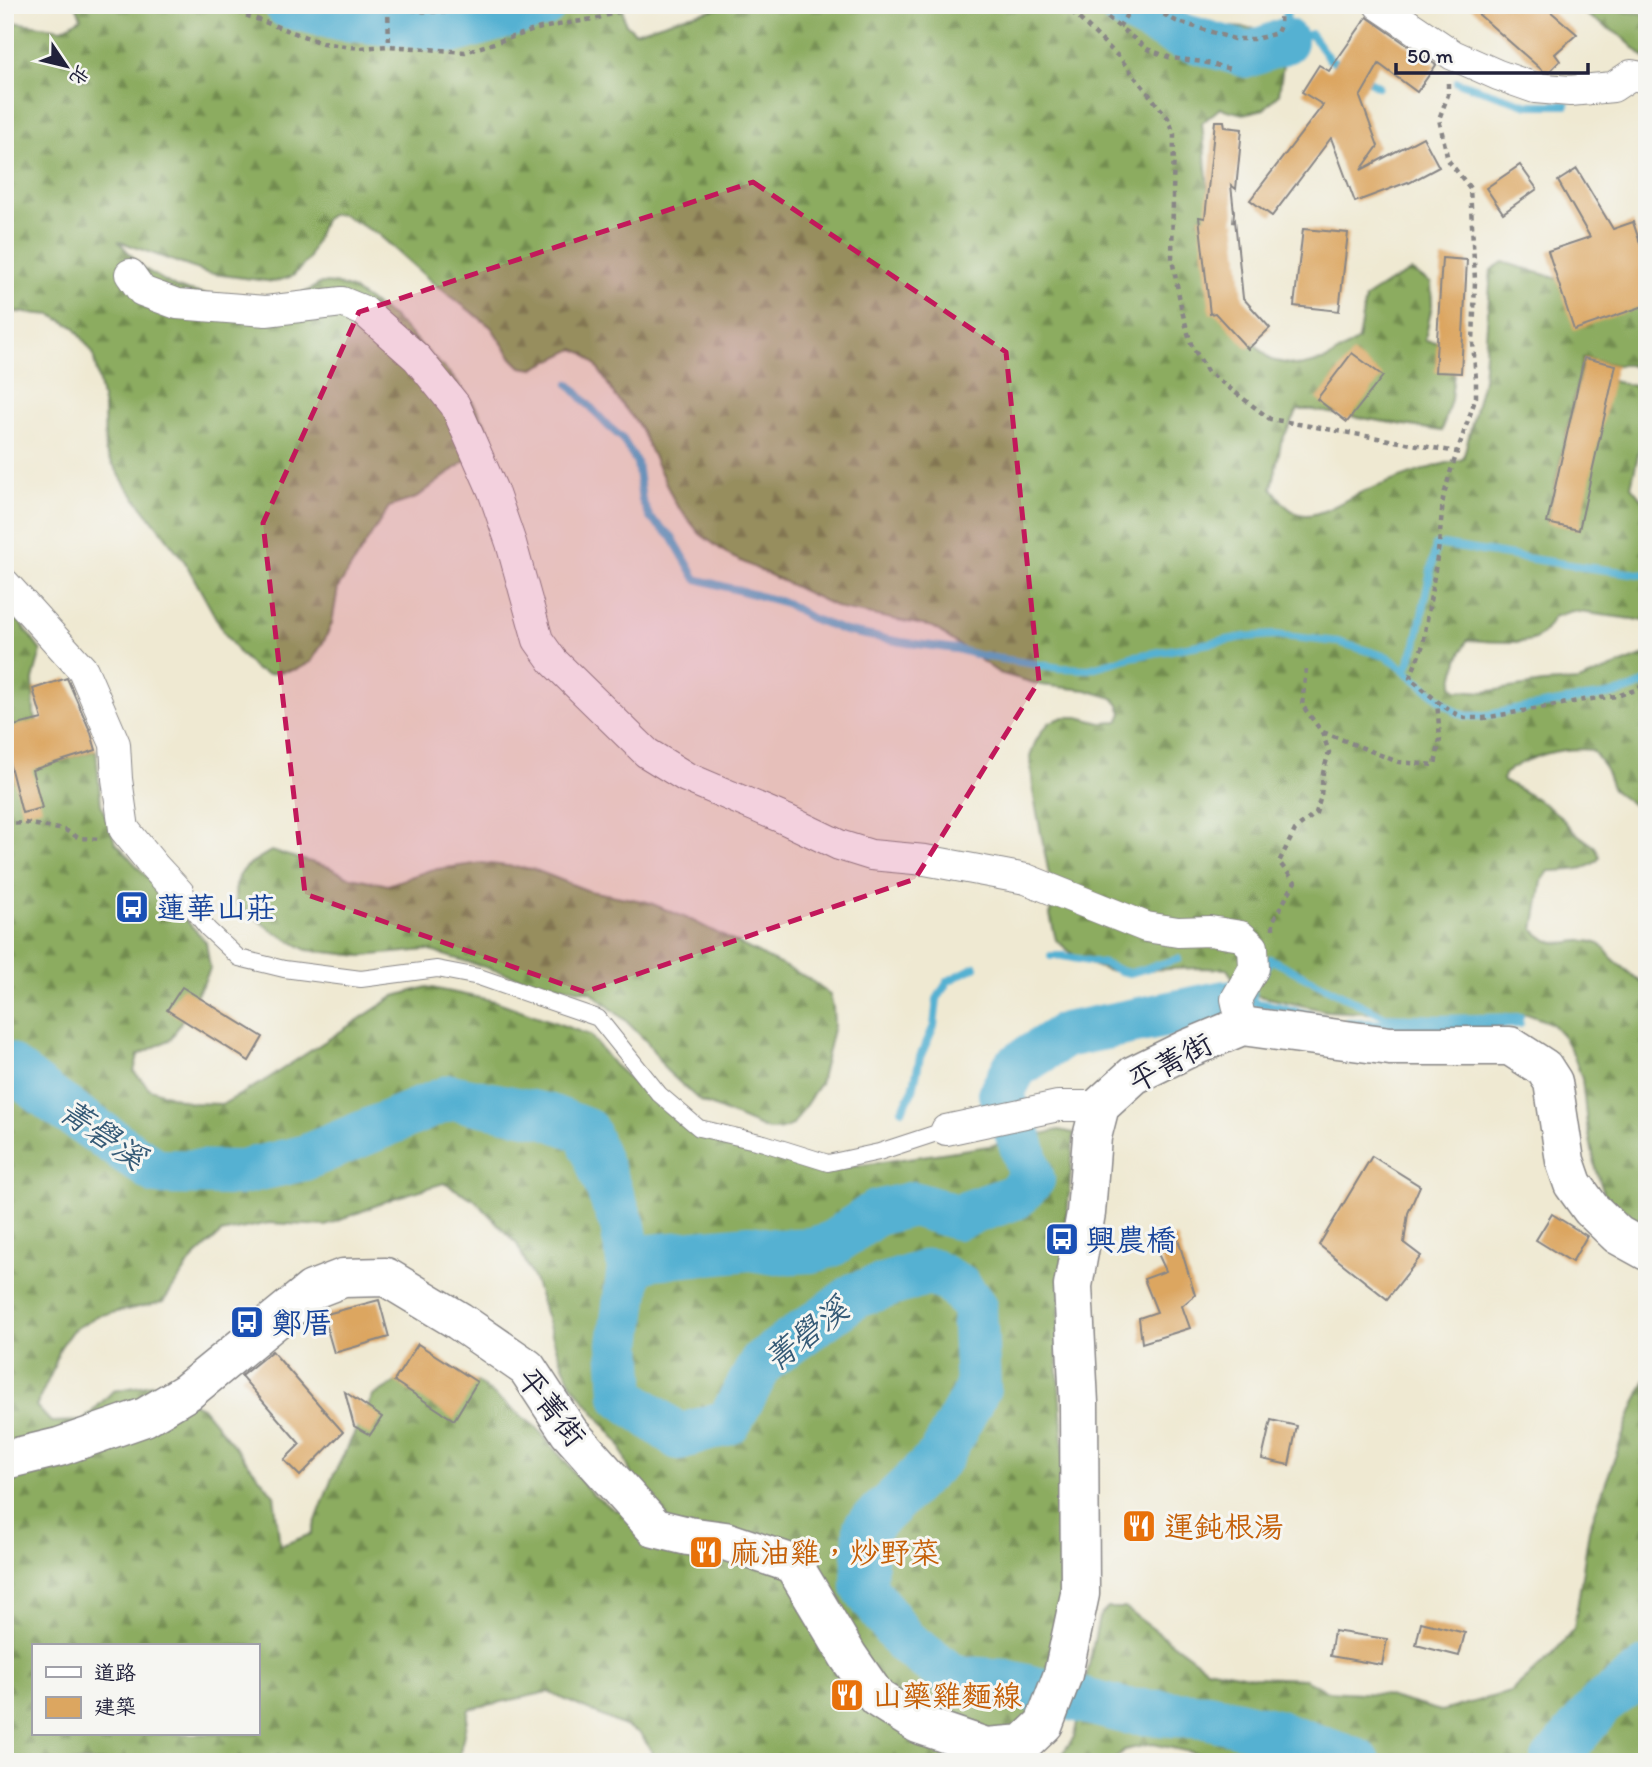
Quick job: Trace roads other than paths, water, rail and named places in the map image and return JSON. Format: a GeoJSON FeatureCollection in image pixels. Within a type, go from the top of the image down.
{"type":"FeatureCollection","features":[{"type":"Feature","properties":{"kind":"street"},"geometry":{"type":"LineString","coordinates":[[1379,5],[1453,55],[1535,88],[1570,90],[1613,87],[1631,75],[1647,78]]}},
{"type":"Feature","properties":{"kind":"street"},"geometry":{"type":"LineString","coordinates":[[130,274],[142,291],[177,304],[266,311],[342,302],[364,311],[417,358],[454,405],[493,491],[511,543],[538,640],[553,661],[646,753],[686,778],[788,820],[839,845],[871,855],[925,860],[1026,879],[1146,927],[1178,933],[1210,931],[1241,936],[1253,947],[1254,968],[1236,999],[1242,1027]]}},
{"type":"Feature","properties":{"kind":"street"},"geometry":{"type":"LineString","coordinates":[[5,584],[83,670],[115,744],[124,829],[178,893]]}},
{"type":"Feature","properties":{"kind":"street","name":"平菁街"},"geometry":{"type":"LineString","coordinates":[[5,1460],[60,1447],[145,1417],[187,1392],[312,1290],[343,1278],[386,1278],[460,1321],[527,1368],[569,1432],[655,1528],[725,1541],[793,1564],[848,1656],[877,1698],[918,1724],[986,1747],[1023,1744],[1044,1724],[1063,1674],[1080,1594],[1079,1403],[1073,1286],[1086,1213],[1092,1137],[1100,1106],[1134,1075],[1187,1049],[1242,1027],[1390,1046],[1510,1046],[1544,1068],[1553,1082],[1565,1161],[1573,1184],[1591,1209],[1618,1235],[1647,1251]]}},
{"type":"Feature","properties":{"kind":"street"},"geometry":{"type":"LineString","coordinates":[[946,1130],[1058,1106],[1100,1106]]}},
{"type":"Feature","properties":{"kind":"lane"},"geometry":{"type":"LineString","coordinates":[[178,893],[208,929],[239,958],[284,969],[361,979],[437,969],[479,977],[598,1018],[659,1094],[699,1128],[764,1143],[828,1163],[879,1152],[946,1130]]}},
{"type":"Feature","properties":{"kind":"waterway"},"geometry":{"type":"LineString","coordinates":[[287,5],[335,17],[455,30],[544,5]]}},
{"type":"Feature","properties":{"kind":"waterway"},"geometry":{"type":"LineString","coordinates":[[1121,5],[1181,36],[1248,55],[1285,41]]}},
{"type":"Feature","properties":{"kind":"waterway"},"geometry":{"type":"LineString","coordinates":[[1287,5],[1285,41],[1311,34],[1329,59],[1345,67]]}},
{"type":"Feature","properties":{"kind":"waterway"},"geometry":{"type":"LineString","coordinates":[[1362,77],[1378,86]]}},
{"type":"Feature","properties":{"kind":"waterway"},"geometry":{"type":"LineString","coordinates":[[1457,82],[1528,105],[1566,105]]}},
{"type":"Feature","properties":{"kind":"waterway"},"geometry":{"type":"LineString","coordinates":[[569,384],[622,438],[637,463],[642,500],[650,518],[672,537],[696,579],[786,603],[811,618],[845,631],[956,649],[982,656],[1060,668],[1089,669],[1131,657],[1244,637],[1275,635],[1338,642],[1388,657],[1453,710],[1466,716],[1481,716],[1614,694],[1647,681]]}},
{"type":"Feature","properties":{"kind":"waterway"},"geometry":{"type":"LineString","coordinates":[[1406,670],[1416,644],[1436,545]]}},
{"type":"Feature","properties":{"kind":"waterway"},"geometry":{"type":"LineString","coordinates":[[1443,545],[1647,575]]}},
{"type":"Feature","properties":{"kind":"waterway"},"geometry":{"type":"LineString","coordinates":[[1051,956],[1104,964],[1130,973],[1178,959]]}},
{"type":"Feature","properties":{"kind":"waterway"},"geometry":{"type":"LineString","coordinates":[[1264,972],[1270,959],[1385,1017],[1520,1017]]}},
{"type":"Feature","properties":{"kind":"waterway"},"geometry":{"type":"LineString","coordinates":[[902,1110],[913,1090],[920,1057],[934,1026],[937,999],[948,981],[975,967]]}},
{"type":"Feature","properties":{"kind":"waterway"},"geometry":{"type":"LineString","coordinates":[[1253,992],[1252,1002],[1321,1018]]}},
{"type":"Feature","properties":{"kind":"waterway"},"geometry":{"type":"LineString","coordinates":[[630,1267],[652,1257],[750,1248],[776,1252],[813,1250],[832,1244],[876,1213],[913,1204],[957,1217],[1015,1197],[1032,1179],[1020,1139],[1001,1094],[1015,1067],[1065,1035],[1225,1003]]}},
{"type":"Feature","properties":{"kind":"waterway"},"geometry":{"type":"LineString","coordinates":[[1348,1022],[1438,1027],[1520,1024]]}},
{"type":"Feature","properties":{"kind":"waterway","name":"菁礐溪"},"geometry":{"type":"LineString","coordinates":[[5,1064],[157,1172],[237,1173],[304,1158],[451,1097],[547,1116],[586,1131],[623,1226],[630,1267],[620,1344],[623,1396],[679,1437],[729,1422],[762,1362],[856,1295],[931,1271],[958,1286],[974,1307],[978,1388],[940,1457],[866,1528],[864,1587],[904,1641],[954,1678],[1006,1682],[1125,1711],[1207,1716],[1275,1732],[1358,1762]]}},
{"type":"Feature","properties":{"kind":"waterway","name":"菁礐溪"},"geometry":{"type":"LineString","coordinates":[[1553,1762],[1601,1704],[1647,1670]]}},
{"type":"Feature","properties":{"kind":"place","name":"蓮華山莊"},"geometry":{"type":"Point","coordinates":[132,907]}},
{"type":"Feature","properties":{"kind":"place","name":"興農橋"},"geometry":{"type":"Point","coordinates":[1062,1239]}},
{"type":"Feature","properties":{"kind":"place","name":"鄭厝"},"geometry":{"type":"Point","coordinates":[247,1322]}},
{"type":"Feature","properties":{"kind":"place","name":"運鈍根湯"},"geometry":{"type":"Point","coordinates":[1139,1526]}},
{"type":"Feature","properties":{"kind":"place","name":"麻油雞，炒野菜"},"geometry":{"type":"Point","coordinates":[706,1552]}},
{"type":"Feature","properties":{"kind":"place","name":"山藥雞麵線"},"geometry":{"type":"Point","coordinates":[847,1695]}}]}
